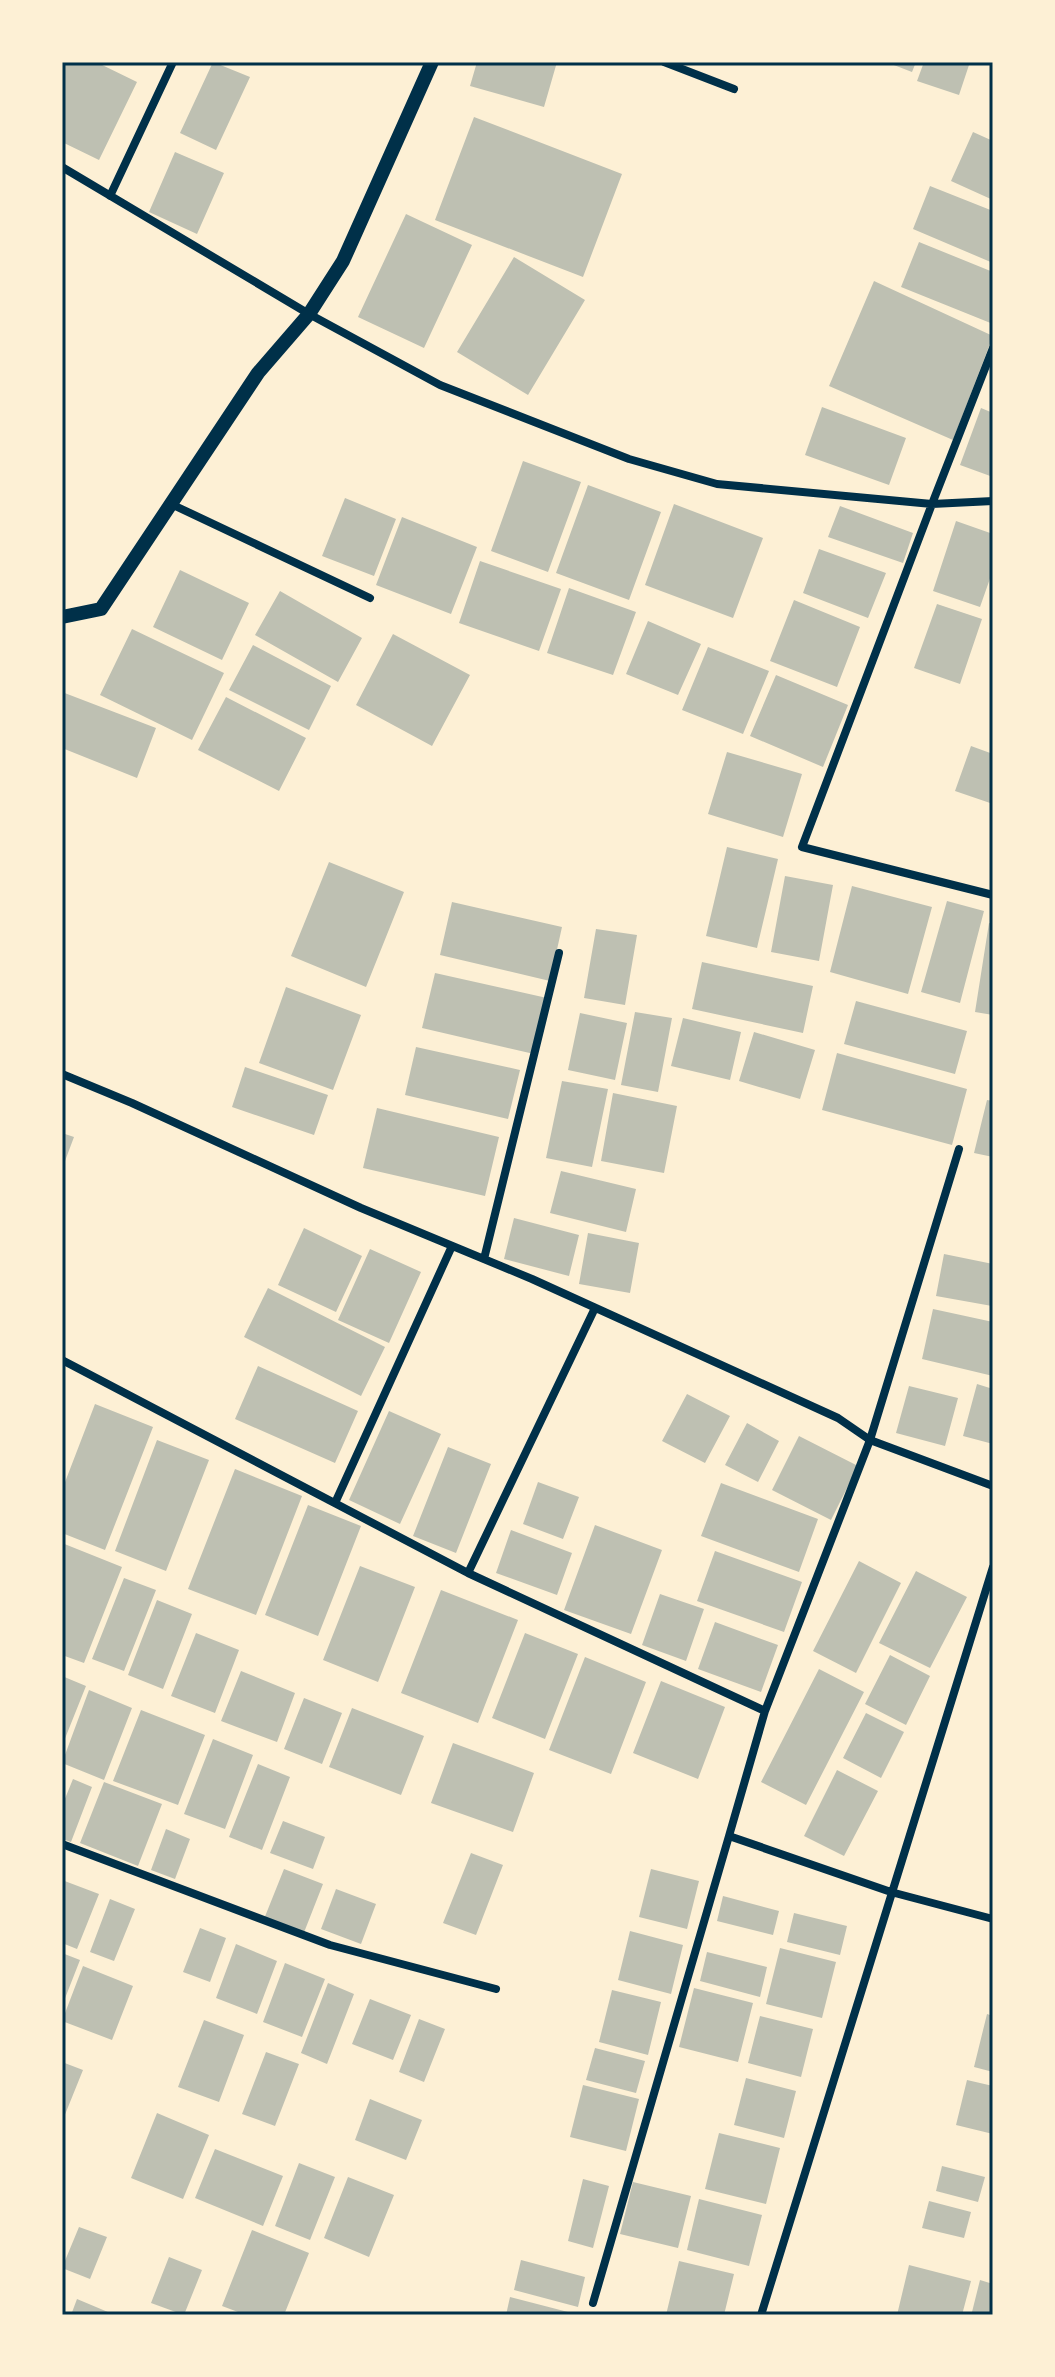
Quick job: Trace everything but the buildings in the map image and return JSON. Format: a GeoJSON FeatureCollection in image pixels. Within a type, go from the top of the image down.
{"type":"FeatureCollection","features":[{"type":"Feature","properties":{"kind":"street"},"geometry":{"type":"LineString","coordinates":[[110,196],[173,62]]}},
{"type":"Feature","properties":{"kind":"street"},"geometry":{"type":"LineString","coordinates":[[62,617],[101,609],[258,373],[309,314],[343,261],[432,62]]}},
{"type":"Feature","properties":{"kind":"street"},"geometry":{"type":"LineString","coordinates":[[664,62],[734,89]]}},
{"type":"Feature","properties":{"kind":"street"},"geometry":{"type":"LineString","coordinates":[[62,167],[309,314],[440,385],[629,459],[717,484],[932,504],[993,501]]}},
{"type":"Feature","properties":{"kind":"street"},"geometry":{"type":"LineString","coordinates":[[993,348],[802,847],[993,895]]}},
{"type":"Feature","properties":{"kind":"street"},"geometry":{"type":"LineString","coordinates":[[173,505],[370,598]]}},
{"type":"Feature","properties":{"kind":"street"},"geometry":{"type":"LineString","coordinates":[[484,1259],[559,953]]}},
{"type":"Feature","properties":{"kind":"street"},"geometry":{"type":"LineString","coordinates":[[62,1074],[838,1418],[870,1440],[993,1486]]}},
{"type":"Feature","properties":{"kind":"street"},"geometry":{"type":"LineString","coordinates":[[593,2303],[765,1711],[870,1440],[959,1149]]}},
{"type":"Feature","properties":{"kind":"street"},"geometry":{"type":"LineString","coordinates":[[335,1503],[452,1246]]}},
{"type":"Feature","properties":{"kind":"street"},"geometry":{"type":"LineString","coordinates":[[468,1573],[595,1308]]}},
{"type":"Feature","properties":{"kind":"street"},"geometry":{"type":"LineString","coordinates":[[62,1360],[468,1573],[765,1711]]}},
{"type":"Feature","properties":{"kind":"street"},"geometry":{"type":"LineString","coordinates":[[761,2315],[993,1567]]}},
{"type":"Feature","properties":{"kind":"street"},"geometry":{"type":"LineString","coordinates":[[729,1836],[891,1892],[993,1919]]}},
{"type":"Feature","properties":{"kind":"street"},"geometry":{"type":"LineString","coordinates":[[62,1844],[330,1945],[496,1989]]}}]}
